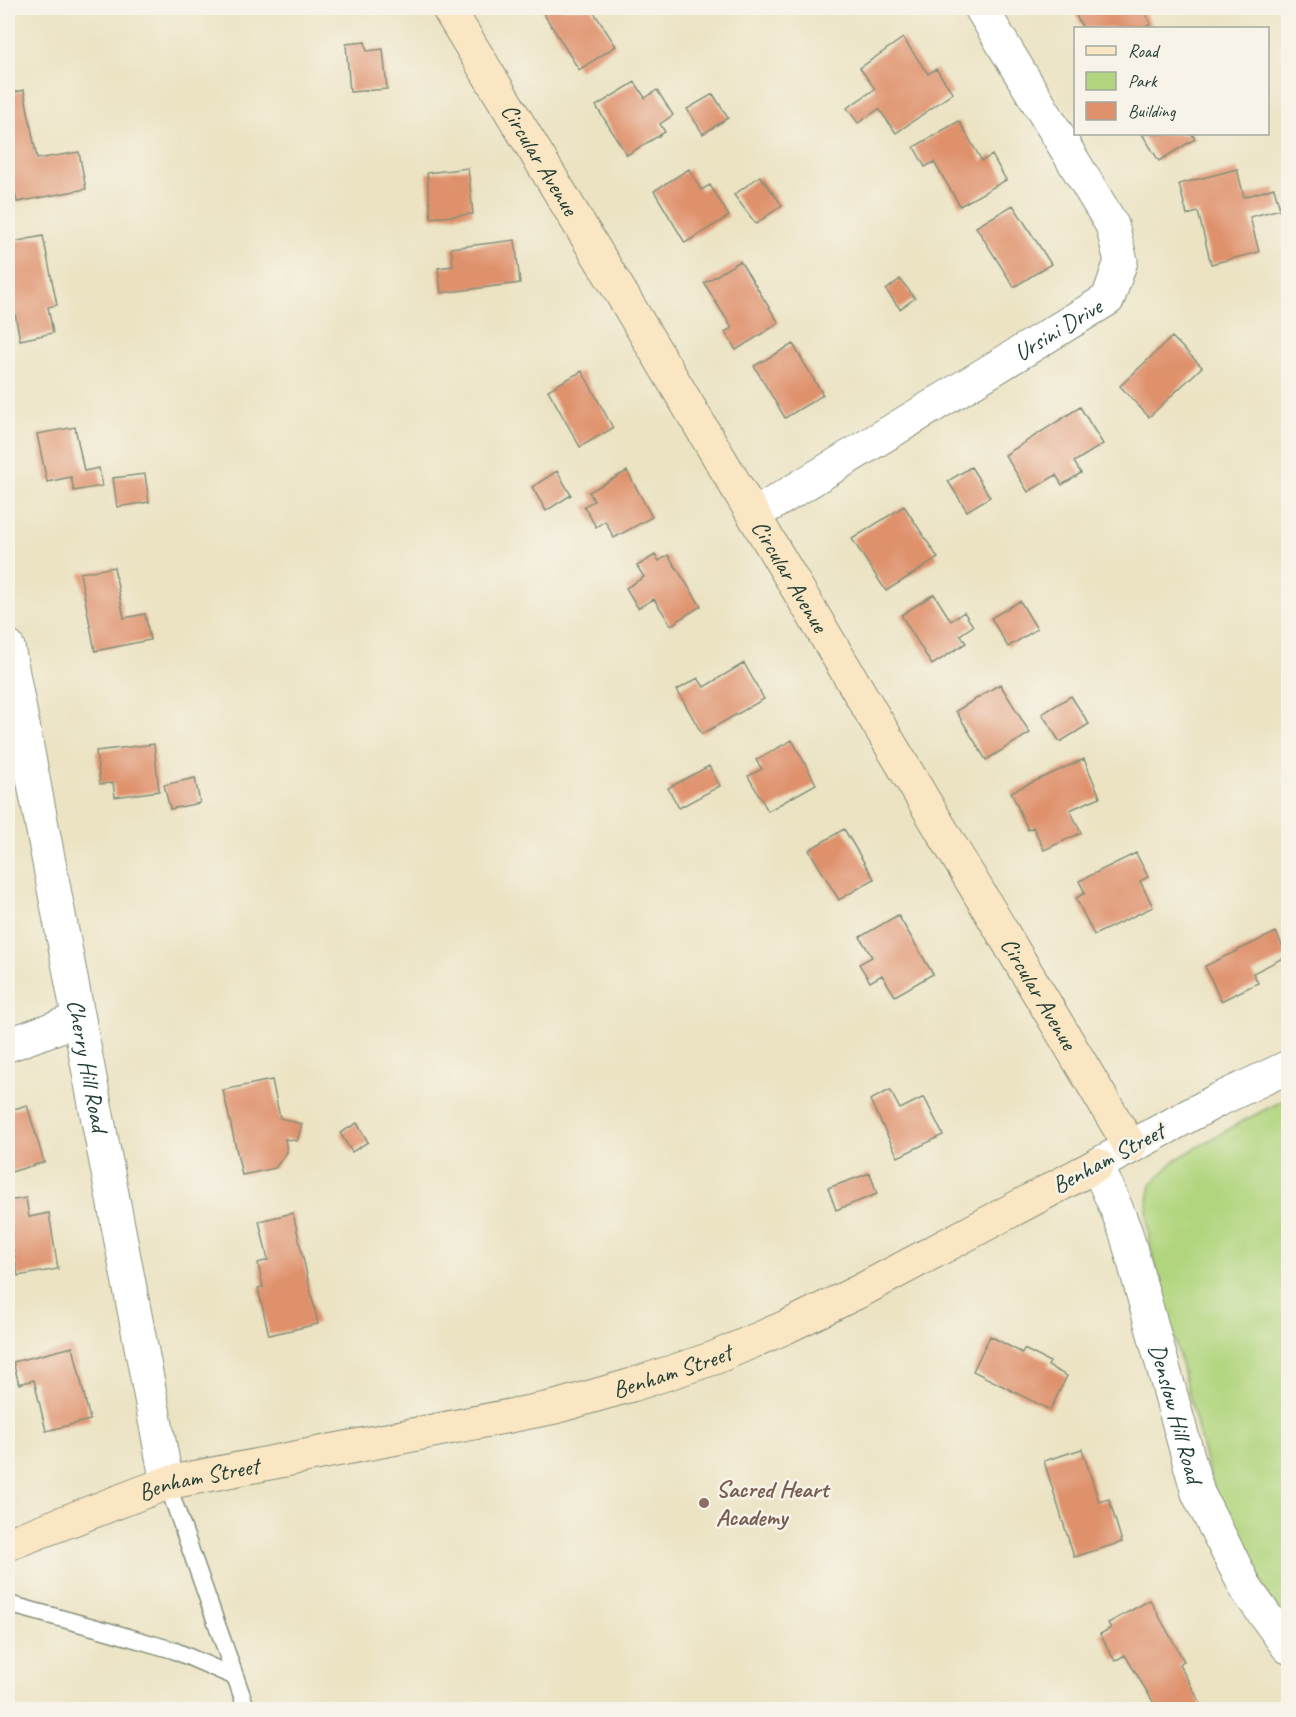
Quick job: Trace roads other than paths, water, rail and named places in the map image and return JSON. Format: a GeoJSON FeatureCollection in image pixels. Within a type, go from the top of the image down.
{"type":"FeatureCollection","features":[{"type":"Feature","properties":{"kind":"main road","name":"Circular Avenue"},"geometry":{"type":"LineString","coordinates":[[448,8],[627,303],[1130,1146]]}},
{"type":"Feature","properties":{"kind":"main road","name":"Benham Street"},"geometry":{"type":"LineString","coordinates":[[8,1544],[167,1483],[555,1407],[714,1358],[786,1327],[862,1290],[1096,1165]]}},
{"type":"Feature","properties":{"kind":"street","name":"Ursini Drive"},"geometry":{"type":"LineString","coordinates":[[754,515],[1108,299],[1121,261],[1112,225],[981,8]]}},
{"type":"Feature","properties":{"kind":"street","name":"Cherry Hill Road"},"geometry":{"type":"LineString","coordinates":[[8,647],[15,726],[79,1019],[167,1483]]}},
{"type":"Feature","properties":{"kind":"street"},"geometry":{"type":"LineString","coordinates":[[8,1045],[79,1019]]}},
{"type":"Feature","properties":{"kind":"street","name":"Benham Street"},"geometry":{"type":"LineString","coordinates":[[1096,1165],[1216,1101],[1288,1067]]}},
{"type":"Feature","properties":{"kind":"street","name":"Denslow Hill Road"},"geometry":{"type":"LineString","coordinates":[[1096,1165],[1126,1233],[1198,1493],[1247,1590],[1288,1647]]}},
{"type":"Feature","properties":{"kind":"lane"},"geometry":{"type":"LineString","coordinates":[[167,1483],[247,1710]]}},
{"type":"Feature","properties":{"kind":"lane"},"geometry":{"type":"LineString","coordinates":[[8,1604],[173,1650],[235,1677]]}},
{"type":"Feature","properties":{"kind":"place","name":"Sacred Heart Academy"},"geometry":{"type":"Point","coordinates":[704,1503]}}]}
